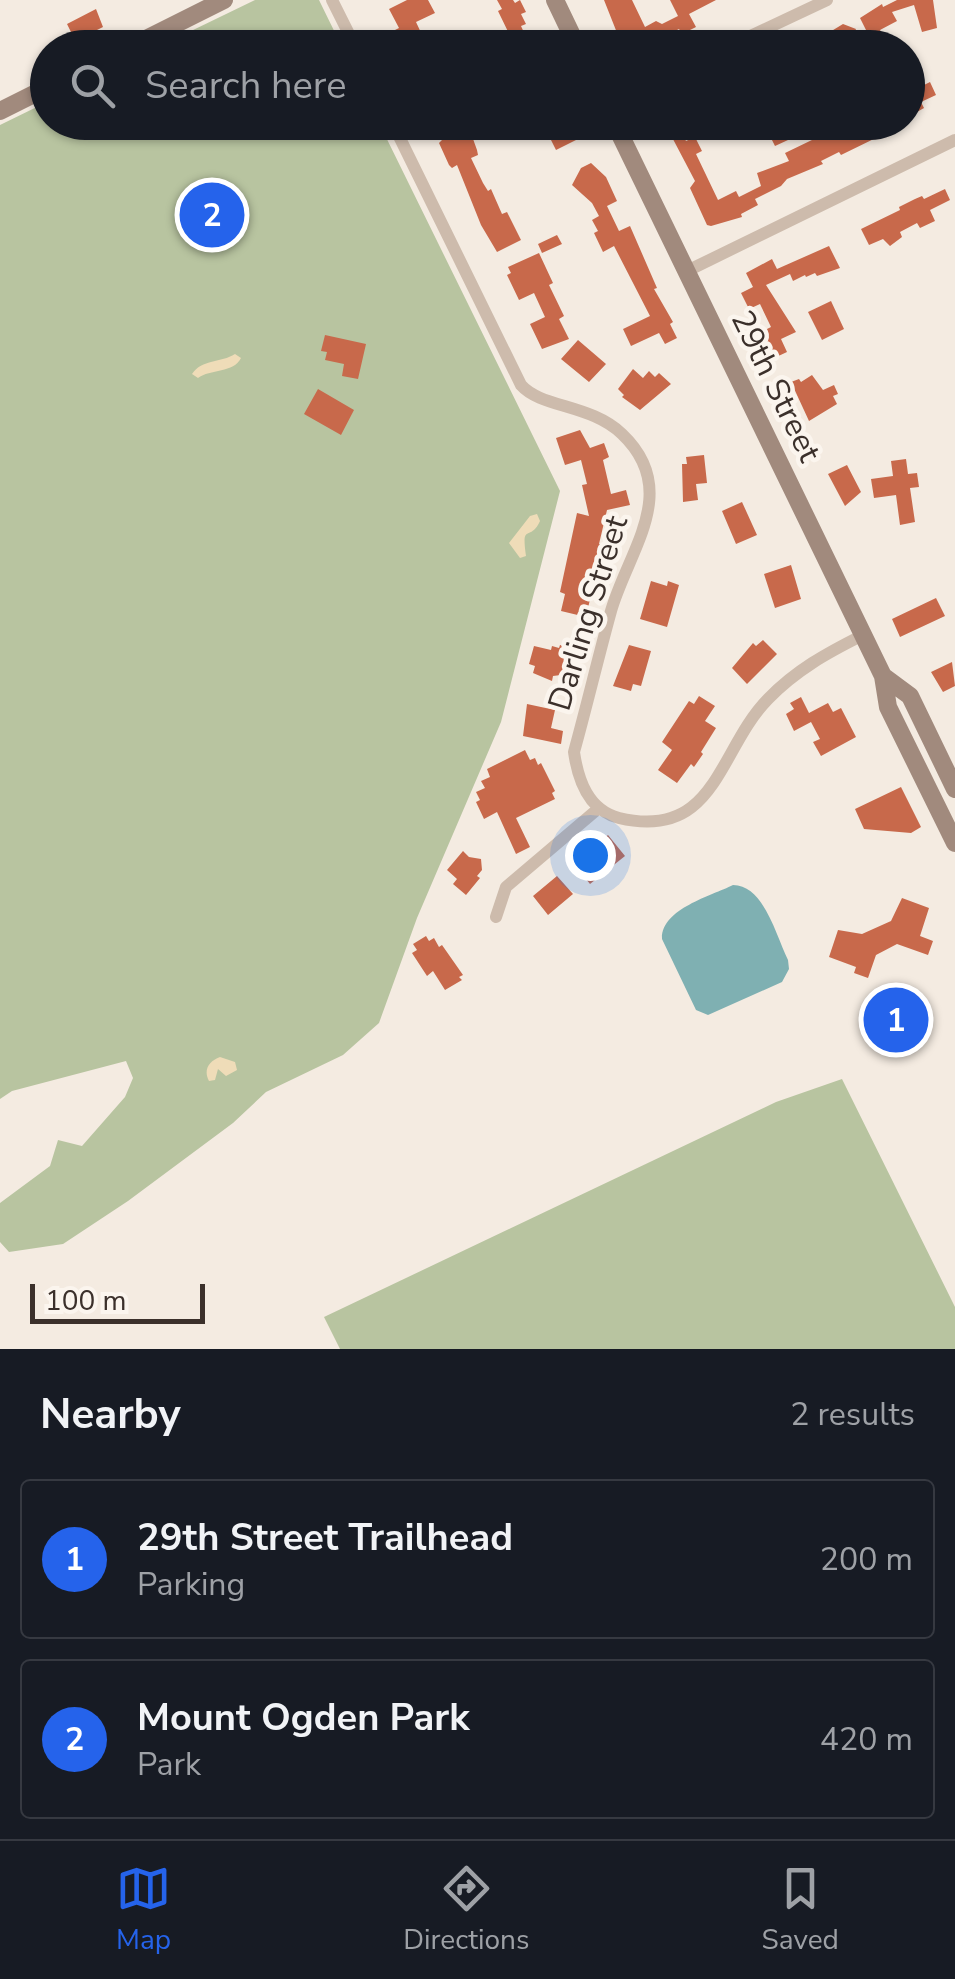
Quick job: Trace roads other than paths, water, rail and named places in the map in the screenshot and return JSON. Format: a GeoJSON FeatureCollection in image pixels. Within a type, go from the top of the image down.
{"type":"FeatureCollection","features":[{"type":"Feature","properties":{"kind":"street"},"geometry":{"type":"LineString","coordinates":[[164,30],[224,0]]}},
{"type":"Feature","properties":{"kind":"street"},"geometry":{"type":"LineString","coordinates":[[332,0],[347,30]]}},
{"type":"Feature","properties":{"kind":"street"},"geometry":{"type":"LineString","coordinates":[[555,0],[569,30]]}},
{"type":"Feature","properties":{"kind":"street"},"geometry":{"type":"LineString","coordinates":[[763,30],[826,0]]}},
{"type":"Feature","properties":{"kind":"street"},"geometry":{"type":"LineString","coordinates":[[0,111],[30,97]]}},
{"type":"Feature","properties":{"kind":"street","name":"Darling Street"},"geometry":{"type":"LineString","coordinates":[[401,140],[529,395],[577,407],[612,425],[636,452],[644,470],[650,493],[649,514],[612,606],[574,752],[577,776],[600,808]]}},
{"type":"Feature","properties":{"kind":"street","name":"29th Street"},"geometry":{"type":"LineString","coordinates":[[623,140],[884,676],[888,707],[955,843]]}},
{"type":"Feature","properties":{"kind":"street"},"geometry":{"type":"LineString","coordinates":[[686,272],[955,140]]}},
{"type":"Feature","properties":{"kind":"street"},"geometry":{"type":"LineString","coordinates":[[496,917],[506,887],[600,808],[615,817],[635,820],[683,813],[700,802],[766,702],[811,661],[864,635]]}},
{"type":"Feature","properties":{"kind":"street","name":"29th Street"},"geometry":{"type":"LineString","coordinates":[[884,676],[910,696],[955,788]]}},
{"type":"Feature","properties":{"kind":"water"},"geometry":{"type":"Polygon","coordinates":[[[733,885],[744,887],[761,902],[789,969],[782,982],[708,1015],[696,1010],[662,939],[664,929],[678,912],[733,885]]]}},
{"type":"Feature","properties":{"kind":"place","name":"Mount Ogden Park"},"geometry":{"type":"Point","coordinates":[212,215]}},
{"type":"Feature","properties":{"kind":"place","name":"29th Street Trailhead"},"geometry":{"type":"Point","coordinates":[896,1020]}}]}
